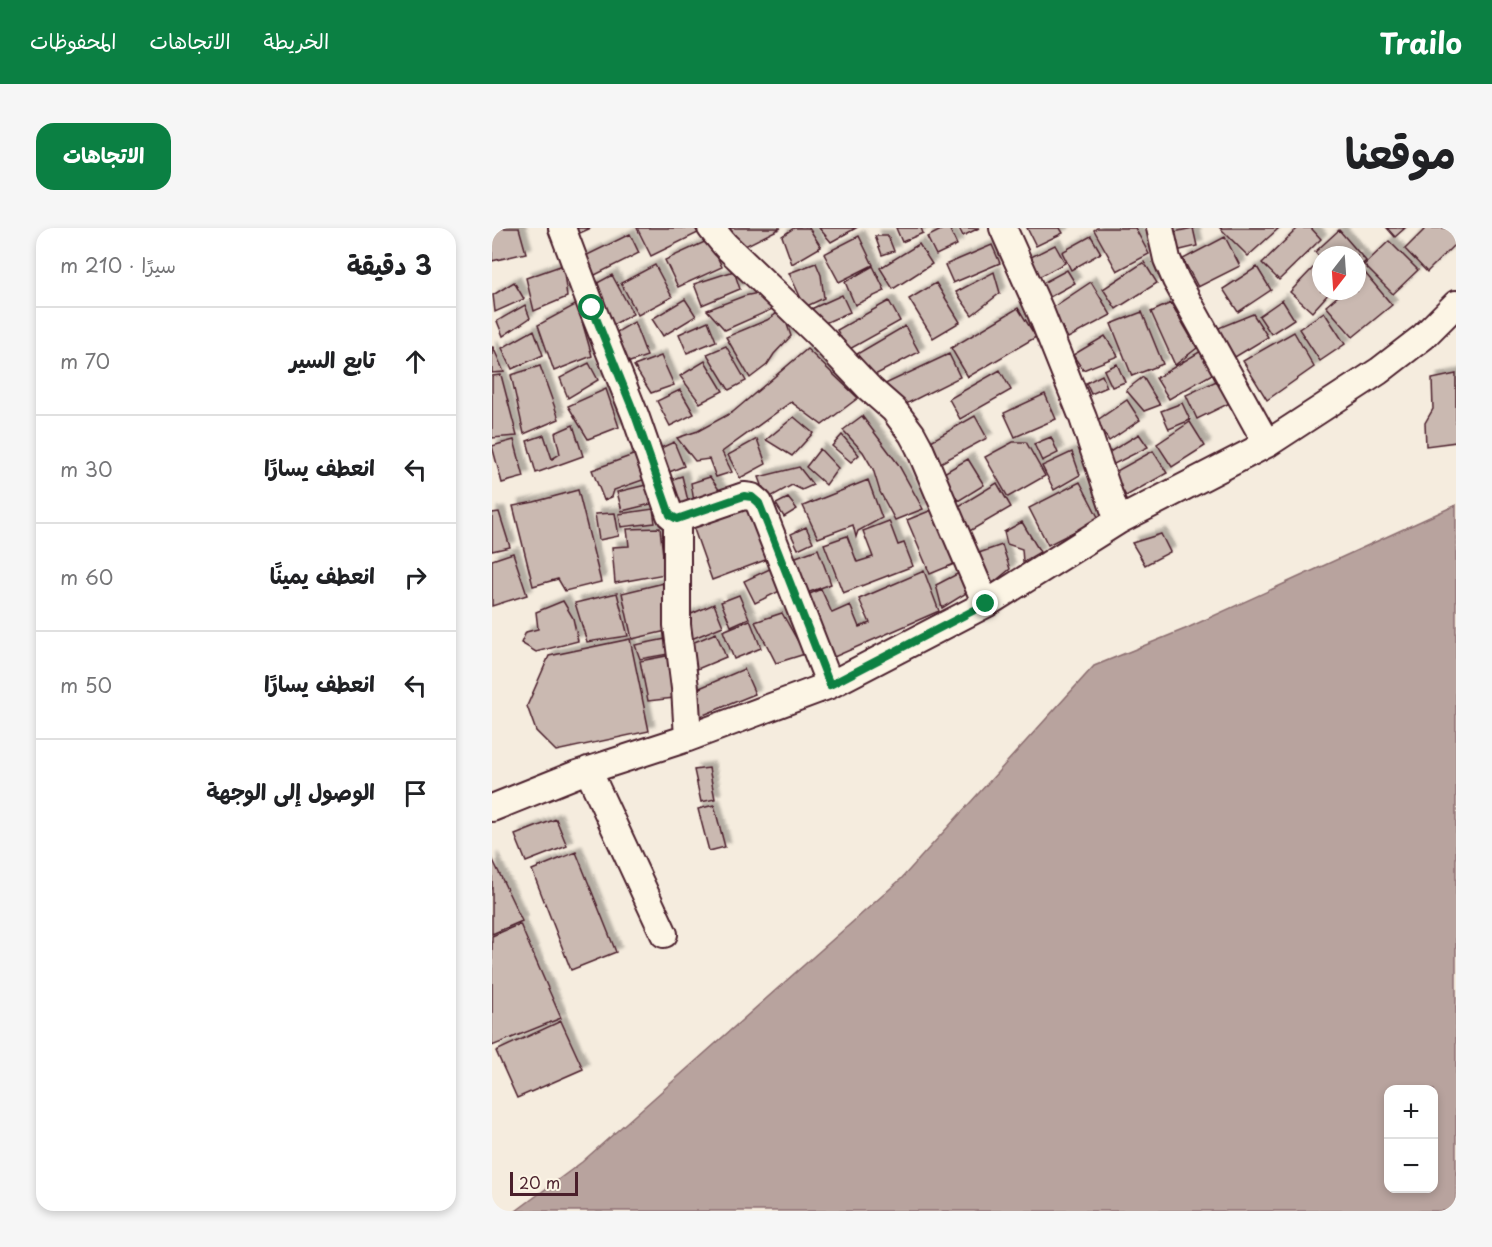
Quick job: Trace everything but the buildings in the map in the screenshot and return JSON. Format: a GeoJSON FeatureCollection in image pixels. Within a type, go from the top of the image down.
{"type":"FeatureCollection","features":[{"type":"Feature","properties":{"kind":"street"},"geometry":{"type":"LineString","coordinates":[[562,228],[635,415],[670,515],[677,519],[744,496],[752,497],[759,503],[830,685]]}},
{"type":"Feature","properties":{"kind":"street"},"geometry":{"type":"LineString","coordinates":[[711,228],[725,245],[904,421],[919,447],[986,604]]}},
{"type":"Feature","properties":{"kind":"street"},"geometry":{"type":"LineString","coordinates":[[1003,228],[1041,313],[1083,417],[1118,521]]}},
{"type":"Feature","properties":{"kind":"street"},"geometry":{"type":"LineString","coordinates":[[1160,228],[1167,259],[1176,280],[1268,444]]}},
{"type":"Feature","properties":{"kind":"street"},"geometry":{"type":"LineString","coordinates":[[492,808],[588,770],[688,738],[830,685],[986,604],[1118,521],[1268,444],[1378,371],[1423,337],[1456,304]]}},
{"type":"Feature","properties":{"kind":"street"},"geometry":{"type":"LineString","coordinates":[[677,519],[677,625],[685,688],[688,738]]}},
{"type":"Feature","properties":{"kind":"street"},"geometry":{"type":"LineString","coordinates":[[588,770],[664,934]]}},
{"type":"Feature","properties":{"kind":"shaded area"},"geometry":{"type":"Polygon","coordinates":[[[1456,505],[1456,1211],[516,1211],[582,1162],[901,879],[1094,666],[1185,629],[1456,505]]]}},
{"type":"Feature","properties":{"kind":"route"},"geometry":{"type":"LineString","coordinates":[[592,308],[635,415],[670,515],[677,519],[744,496],[752,497],[759,503],[830,685],[986,604]]}}]}
